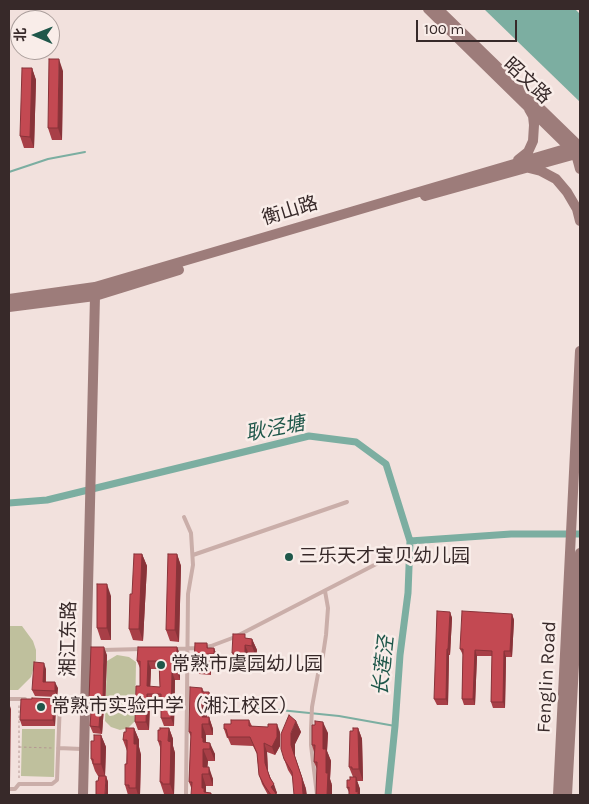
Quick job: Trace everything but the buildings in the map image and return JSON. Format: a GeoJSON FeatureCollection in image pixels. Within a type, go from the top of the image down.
{"type":"FeatureCollection","features":[{"type":"Feature","properties":{"kind":"street","name":"昭文路"},"geometry":{"type":"LineString","coordinates":[[428,9],[456,38],[577,150]]}},
{"type":"Feature","properties":{"kind":"street"},"geometry":{"type":"LineString","coordinates":[[438,9],[577,150],[580,169]]}},
{"type":"Feature","properties":{"kind":"street"},"geometry":{"type":"LineString","coordinates":[[514,164],[528,152],[533,141],[533,116],[526,104]]}},
{"type":"Feature","properties":{"kind":"street","name":"衡山路"},"geometry":{"type":"LineString","coordinates":[[9,299],[95,287],[514,164],[577,150]]}},
{"type":"Feature","properties":{"kind":"street","name":"衡山路"},"geometry":{"type":"LineString","coordinates":[[9,307],[95,296],[263,243],[526,168],[577,150]]}},
{"type":"Feature","properties":{"kind":"street"},"geometry":{"type":"LineString","coordinates":[[526,168],[541,171],[556,179],[567,192],[577,209],[580,221]]}},
{"type":"Feature","properties":{"kind":"street","name":"湘江东路"},"geometry":{"type":"LineString","coordinates":[[83,795],[95,296]]}},
{"type":"Feature","properties":{"kind":"street"},"geometry":{"type":"LineString","coordinates":[[575,561],[573,514],[580,351]]}},
{"type":"Feature","properties":{"kind":"street"},"geometry":{"type":"LineString","coordinates":[[575,561],[580,553]]}},
{"type":"Feature","properties":{"kind":"street","name":"Fenglin Road"},"geometry":{"type":"LineString","coordinates":[[558,795],[575,561]]}},
{"type":"Feature","properties":{"kind":"street","name":"Fenglin Road"},"geometry":{"type":"LineString","coordinates":[[567,795],[575,561]]}},
{"type":"Feature","properties":{"kind":"lane"},"geometry":{"type":"LineString","coordinates":[[192,555],[347,502]]}},
{"type":"Feature","properties":{"kind":"lane"},"geometry":{"type":"LineString","coordinates":[[184,517],[191,533],[193,565],[188,594],[186,795]]}},
{"type":"Feature","properties":{"kind":"lane"},"geometry":{"type":"LineString","coordinates":[[172,649],[211,646],[235,637],[384,560]]}},
{"type":"Feature","properties":{"kind":"lane"},"geometry":{"type":"LineString","coordinates":[[317,795],[311,745],[311,719],[326,635],[328,608],[325,591]]}},
{"type":"Feature","properties":{"kind":"lane"},"geometry":{"type":"LineString","coordinates":[[87,650],[146,649]]}},
{"type":"Feature","properties":{"kind":"lane"},"geometry":{"type":"LineString","coordinates":[[9,699],[28,700]]}},
{"type":"Feature","properties":{"kind":"lane"},"geometry":{"type":"LineString","coordinates":[[9,789],[15,789],[19,784],[52,784],[57,780],[60,701],[44,700]]}},
{"type":"Feature","properties":{"kind":"lane"},"geometry":{"type":"LineString","coordinates":[[58,748],[84,749]]}},
{"type":"Feature","properties":{"kind":"path"},"geometry":{"type":"LineString","coordinates":[[19,699],[19,784]]}},
{"type":"Feature","properties":{"kind":"path"},"geometry":{"type":"LineString","coordinates":[[18,747],[58,748]]}},
{"type":"Feature","properties":{"kind":"green space"},"geometry":{"type":"Polygon","coordinates":[[[9,626],[22,626],[33,641],[36,650],[36,660],[31,677],[18,690],[9,690],[9,626]]]}},
{"type":"Feature","properties":{"kind":"green space"},"geometry":{"type":"Polygon","coordinates":[[[117,655],[129,657],[136,662],[135,721],[128,728],[120,730],[111,727],[105,721],[107,661],[117,655]]]}},
{"type":"Feature","properties":{"kind":"green space"},"geometry":{"type":"Polygon","coordinates":[[[22,729],[55,729],[54,777],[21,776],[22,729]]]}},
{"type":"Feature","properties":{"kind":"water"},"geometry":{"type":"Polygon","coordinates":[[[484,9],[575,9],[580,14],[580,102],[484,9]]]}},
{"type":"Feature","properties":{"kind":"waterway"},"geometry":{"type":"LineString","coordinates":[[9,172],[48,159],[85,152]]}},
{"type":"Feature","properties":{"kind":"waterway","name":"耿泾塘"},"geometry":{"type":"LineString","coordinates":[[9,503],[47,500],[309,436],[356,442],[386,464],[410,541],[511,534],[580,534]]}},
{"type":"Feature","properties":{"kind":"waterway","name":"长莲泾"},"geometry":{"type":"LineString","coordinates":[[388,795],[400,655],[408,593],[410,541]]}},
{"type":"Feature","properties":{"kind":"waterway"},"geometry":{"type":"LineString","coordinates":[[246,705],[339,716],[395,726]]}},
{"type":"Feature","properties":{"kind":"place","name":"三乐天才宝贝幼儿园"},"geometry":{"type":"Point","coordinates":[289,557]}},
{"type":"Feature","properties":{"kind":"place","name":"常熟市虞园幼儿园"},"geometry":{"type":"Point","coordinates":[161,665]}},
{"type":"Feature","properties":{"kind":"place","name":"常熟市实验中学（湘江校区）"},"geometry":{"type":"Point","coordinates":[41,707]}}]}
